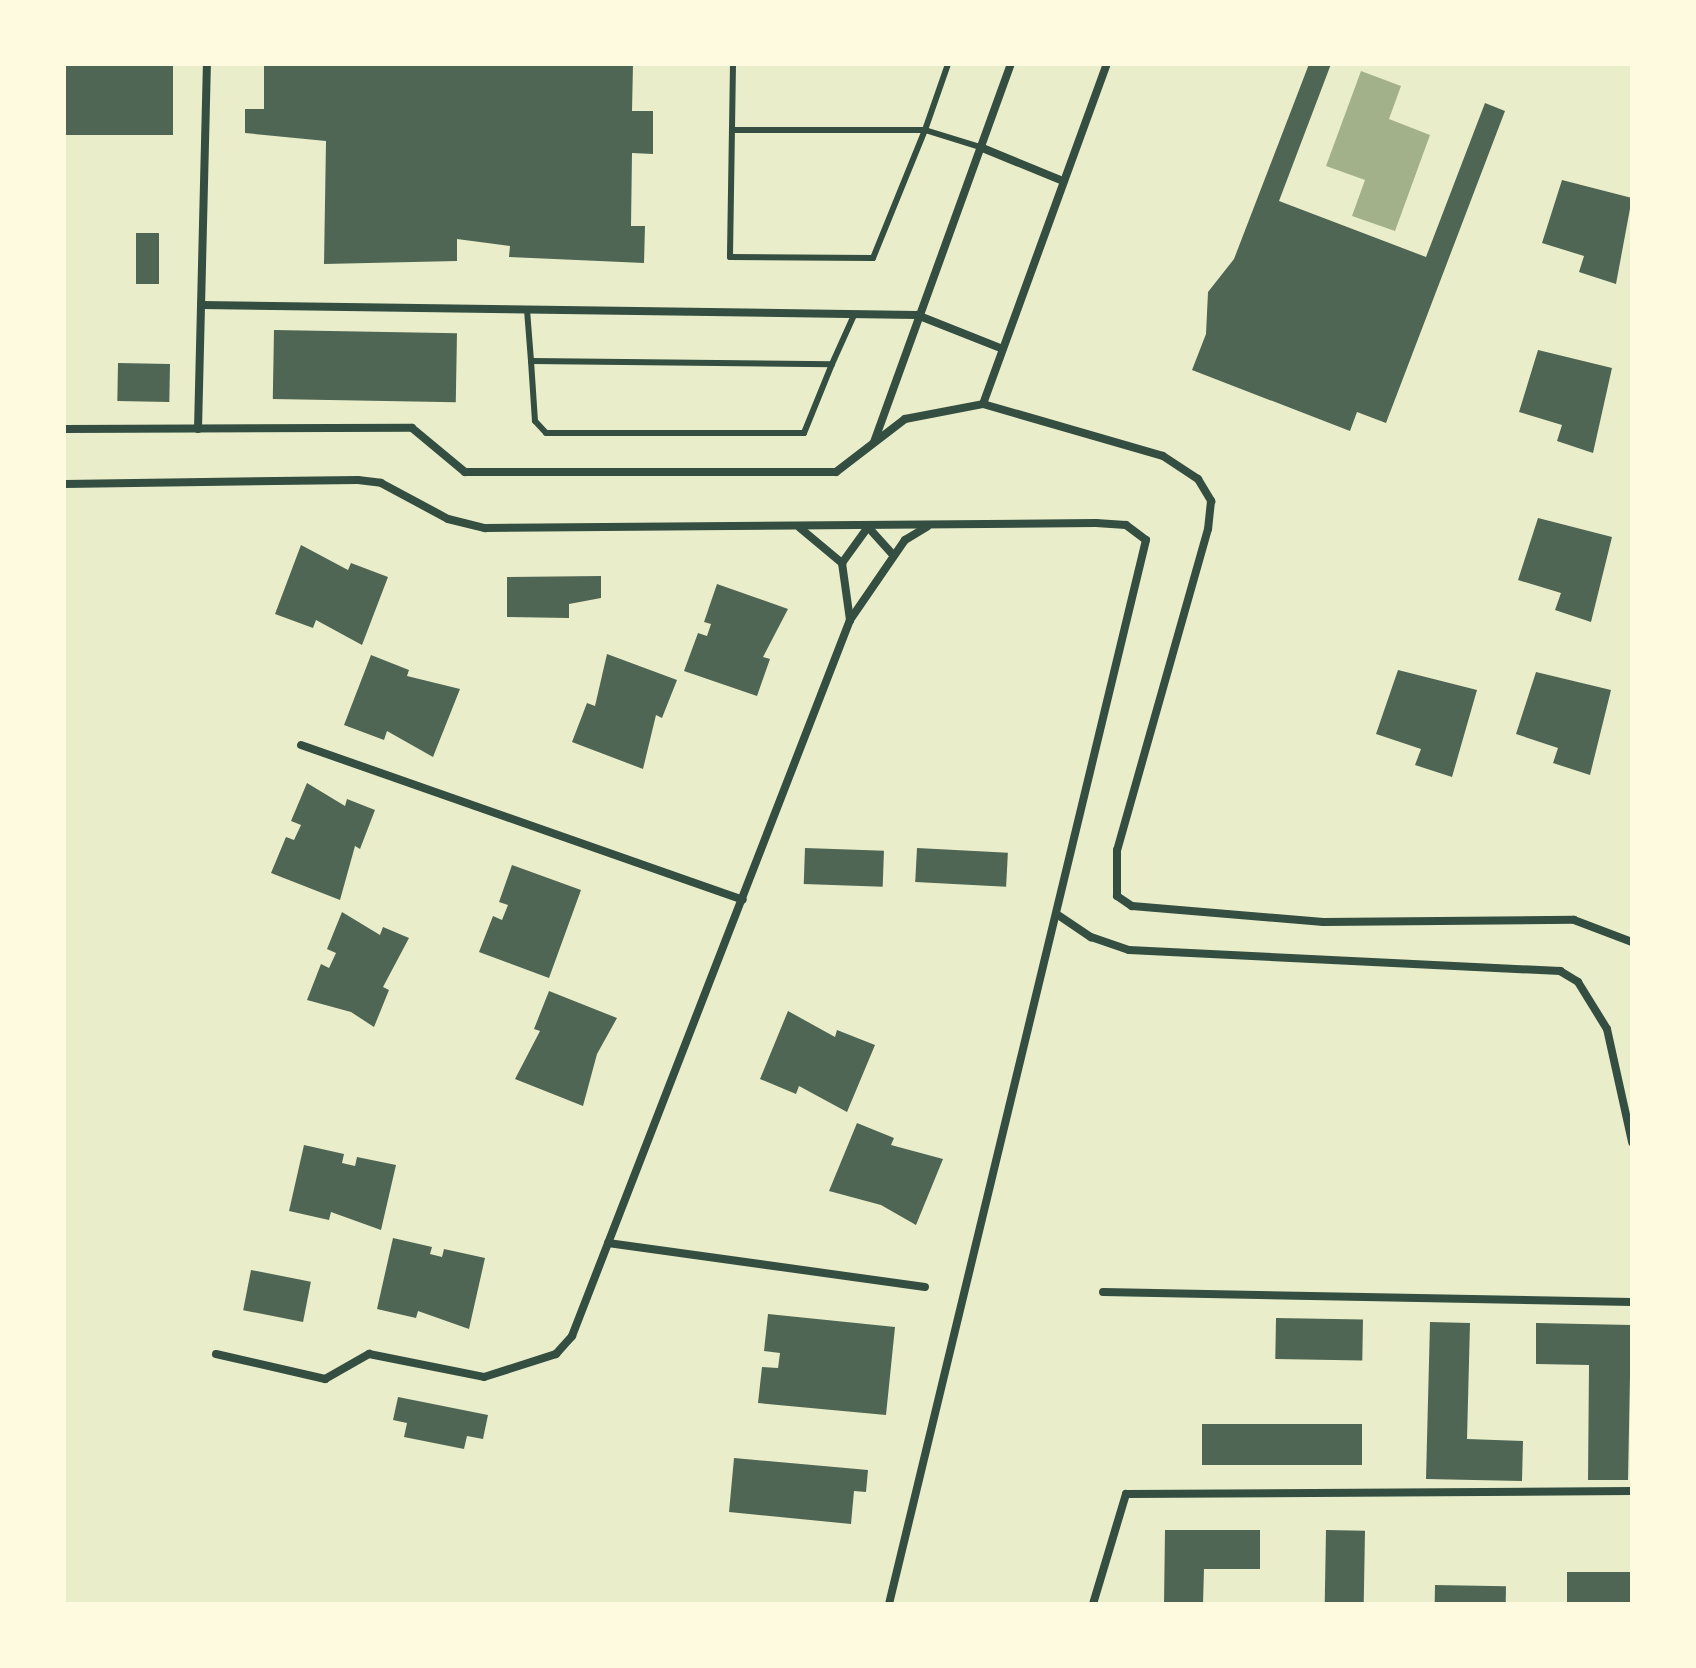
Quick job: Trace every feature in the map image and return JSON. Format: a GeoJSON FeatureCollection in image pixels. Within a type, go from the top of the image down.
{"type":"FeatureCollection","features":[{"type":"Feature","properties":{"kind":"street"},"geometry":{"type":"LineString","coordinates":[[198,429],[207,64]]}},
{"type":"Feature","properties":{"kind":"street"},"geometry":{"type":"LineString","coordinates":[[874,442],[917,315],[1011,64]]}},
{"type":"Feature","properties":{"kind":"street"},"geometry":{"type":"LineString","coordinates":[[983,404],[1107,64]]}},
{"type":"Feature","properties":{"kind":"street"},"geometry":{"type":"LineString","coordinates":[[980,147],[1063,181]]}},
{"type":"Feature","properties":{"kind":"street"},"geometry":{"type":"LineString","coordinates":[[201,305],[917,315],[1003,349]]}},
{"type":"Feature","properties":{"kind":"street"},"geometry":{"type":"LineString","coordinates":[[64,429],[412,428],[465,472],[836,472],[905,419],[983,404],[1163,456],[1198,479],[1211,501],[1117,850],[1117,896],[1132,906],[1323,922],[1574,920],[1632,942]]}},
{"type":"Feature","properties":{"kind":"street"},"geometry":{"type":"LineString","coordinates":[[64,484],[358,480],[485,528],[1126,525],[1146,540],[1058,915],[889,1604]]}},
{"type":"Feature","properties":{"kind":"street"},"geometry":{"type":"LineString","coordinates":[[868,527],[893,555]]}},
{"type":"Feature","properties":{"kind":"street"},"geometry":{"type":"LineString","coordinates":[[842,563],[868,527]]}},
{"type":"Feature","properties":{"kind":"street"},"geometry":{"type":"LineString","coordinates":[[216,1354],[325,1379],[369,1354],[484,1377],[521,1371],[556,1354],[572,1336],[850,620],[893,555],[927,527]]}},
{"type":"Feature","properties":{"kind":"street"},"geometry":{"type":"LineString","coordinates":[[800,528],[842,563],[850,620]]}},
{"type":"Feature","properties":{"kind":"street"},"geometry":{"type":"LineString","coordinates":[[301,745],[743,900]]}},
{"type":"Feature","properties":{"kind":"street"},"geometry":{"type":"LineString","coordinates":[[1058,915],[1091,937],[1129,950],[1560,971],[1578,982],[1607,1029],[1632,1142]]}},
{"type":"Feature","properties":{"kind":"street"},"geometry":{"type":"LineString","coordinates":[[608,1243],[925,1287]]}},
{"type":"Feature","properties":{"kind":"street"},"geometry":{"type":"LineString","coordinates":[[1103,1292],[1632,1302]]}},
{"type":"Feature","properties":{"kind":"street"},"geometry":{"type":"LineString","coordinates":[[1093,1604],[1126,1494],[1632,1491]]}},
{"type":"Feature","properties":{"kind":"lane"},"geometry":{"type":"LineString","coordinates":[[733,64],[730,257],[860,260],[873,258],[948,64]]}},
{"type":"Feature","properties":{"kind":"lane"},"geometry":{"type":"LineString","coordinates":[[732,130],[925,130],[980,147]]}},
{"type":"Feature","properties":{"kind":"lane"},"geometry":{"type":"LineString","coordinates":[[527,310],[535,421],[546,433],[804,433],[854,315]]}},
{"type":"Feature","properties":{"kind":"lane"},"geometry":{"type":"LineString","coordinates":[[531,361],[832,364]]}},
{"type":"Feature","properties":{"kind":"shaded area"},"geometry":{"type":"Polygon","coordinates":[[[1361,71],[1401,86],[1389,119],[1430,135],[1395,231],[1352,216],[1365,180],[1326,166],[1361,71]]]}},
{"type":"Feature","properties":{"kind":"building"},"geometry":{"type":"Polygon","coordinates":[[[64,64],[173,64],[173,135],[64,135],[64,64]]]}},
{"type":"Feature","properties":{"kind":"building"},"geometry":{"type":"Polygon","coordinates":[[[264,64],[633,64],[632,111],[653,111],[653,154],[632,153],[631,226],[645,226],[644,263],[509,257],[510,246],[457,239],[457,261],[324,264],[326,141],[245,133],[245,109],[264,109],[264,64]]]}},
{"type":"Feature","properties":{"kind":"building"},"geometry":{"type":"Polygon","coordinates":[[[1309,64],[1331,64],[1279,201],[1426,257],[1485,103],[1505,111],[1386,423],[1357,412],[1350,431],[1192,370],[1206,334],[1208,292],[1234,259],[1309,64]]]}},
{"type":"Feature","properties":{"kind":"building"},"geometry":{"type":"Polygon","coordinates":[[[1562,180],[1632,198],[1616,284],[1579,272],[1584,256],[1542,243],[1562,180]]]}},
{"type":"Feature","properties":{"kind":"building"},"geometry":{"type":"Polygon","coordinates":[[[136,233],[159,233],[159,284],[136,284],[136,233]]]}},
{"type":"Feature","properties":{"kind":"building"},"geometry":{"type":"Polygon","coordinates":[[[274,330],[457,333],[456,402],[273,399],[274,330]]]}},
{"type":"Feature","properties":{"kind":"building"},"geometry":{"type":"Polygon","coordinates":[[[1538,350],[1612,368],[1593,453],[1557,441],[1562,425],[1519,412],[1538,350]]]}},
{"type":"Feature","properties":{"kind":"building"},"geometry":{"type":"Polygon","coordinates":[[[118,363],[170,364],[169,402],[117,401],[118,363]]]}},
{"type":"Feature","properties":{"kind":"building"},"geometry":{"type":"Polygon","coordinates":[[[1538,518],[1612,537],[1591,622],[1555,610],[1561,593],[1518,580],[1538,518]]]}},
{"type":"Feature","properties":{"kind":"building"},"geometry":{"type":"Polygon","coordinates":[[[301,545],[348,570],[351,563],[388,577],[362,645],[316,620],[313,628],[275,614],[301,545]]]}},
{"type":"Feature","properties":{"kind":"building"},"geometry":{"type":"Polygon","coordinates":[[[601,576],[601,598],[569,604],[569,618],[507,617],[507,577],[601,576]]]}},
{"type":"Feature","properties":{"kind":"building"},"geometry":{"type":"Polygon","coordinates":[[[717,584],[788,609],[763,657],[770,659],[757,696],[684,671],[698,633],[707,636],[711,624],[704,622],[717,584]]]}},
{"type":"Feature","properties":{"kind":"building"},"geometry":{"type":"Polygon","coordinates":[[[607,654],[677,680],[662,718],[656,715],[643,769],[572,742],[587,703],[595,706],[607,654]]]}},
{"type":"Feature","properties":{"kind":"building"},"geometry":{"type":"Polygon","coordinates":[[[371,655],[409,670],[407,676],[460,689],[433,757],[387,731],[384,740],[344,725],[371,655]]]}},
{"type":"Feature","properties":{"kind":"building"},"geometry":{"type":"Polygon","coordinates":[[[1398,670],[1477,690],[1452,777],[1415,765],[1421,749],[1376,734],[1398,670]]]}},
{"type":"Feature","properties":{"kind":"building"},"geometry":{"type":"Polygon","coordinates":[[[1536,672],[1611,690],[1590,775],[1553,763],[1558,748],[1516,734],[1536,672]]]}},
{"type":"Feature","properties":{"kind":"building"},"geometry":{"type":"Polygon","coordinates":[[[307,783],[345,806],[347,799],[375,810],[360,849],[355,846],[340,900],[271,873],[286,837],[294,840],[301,825],[291,821],[307,783]]]}},
{"type":"Feature","properties":{"kind":"building"},"geometry":{"type":"Polygon","coordinates":[[[805,848],[884,851],[883,887],[804,884],[805,848]]]}},
{"type":"Feature","properties":{"kind":"building"},"geometry":{"type":"Polygon","coordinates":[[[917,848],[1008,853],[1006,887],[915,882],[917,848]]]}},
{"type":"Feature","properties":{"kind":"building"},"geometry":{"type":"Polygon","coordinates":[[[512,865],[581,890],[549,978],[479,952],[493,916],[502,920],[508,905],[499,902],[512,865]]]}},
{"type":"Feature","properties":{"kind":"building"},"geometry":{"type":"Polygon","coordinates":[[[342,912],[380,935],[383,927],[409,938],[383,987],[389,990],[374,1027],[351,1012],[307,1000],[321,964],[329,968],[336,953],[327,949],[342,912]]]}},
{"type":"Feature","properties":{"kind":"building"},"geometry":{"type":"Polygon","coordinates":[[[549,991],[617,1018],[597,1054],[583,1106],[515,1079],[540,1031],[534,1029],[549,991]]]}},
{"type":"Feature","properties":{"kind":"building"},"geometry":{"type":"Polygon","coordinates":[[[788,1011],[835,1037],[837,1030],[875,1045],[847,1112],[799,1086],[796,1094],[760,1079],[788,1011]]]}},
{"type":"Feature","properties":{"kind":"building"},"geometry":{"type":"Polygon","coordinates":[[[857,1123],[894,1138],[891,1145],[943,1159],[916,1225],[881,1205],[829,1191],[857,1123]]]}},
{"type":"Feature","properties":{"kind":"building"},"geometry":{"type":"Polygon","coordinates":[[[304,1145],[344,1154],[342,1163],[355,1166],[357,1157],[396,1165],[381,1230],[331,1212],[329,1220],[289,1211],[304,1145]]]}},
{"type":"Feature","properties":{"kind":"building"},"geometry":{"type":"Polygon","coordinates":[[[393,1238],[432,1247],[430,1254],[442,1257],[444,1249],[485,1258],[469,1329],[418,1311],[416,1318],[377,1309],[393,1238]]]}},
{"type":"Feature","properties":{"kind":"building"},"geometry":{"type":"Polygon","coordinates":[[[251,1270],[311,1282],[303,1322],[243,1310],[251,1270]]]}},
{"type":"Feature","properties":{"kind":"building"},"geometry":{"type":"Polygon","coordinates":[[[768,1314],[895,1327],[886,1415],[758,1403],[762,1367],[778,1368],[780,1353],[764,1351],[768,1314]]]}},
{"type":"Feature","properties":{"kind":"building"},"geometry":{"type":"Polygon","coordinates":[[[1276,1318],[1363,1320],[1362,1361],[1275,1359],[1276,1318]]]}},
{"type":"Feature","properties":{"kind":"building"},"geometry":{"type":"Polygon","coordinates":[[[1430,1322],[1470,1323],[1467,1439],[1523,1441],[1522,1481],[1426,1479],[1430,1322]]]}},
{"type":"Feature","properties":{"kind":"building"},"geometry":{"type":"Polygon","coordinates":[[[1536,1323],[1631,1325],[1628,1480],[1588,1480],[1589,1365],[1536,1364],[1536,1323]]]}},
{"type":"Feature","properties":{"kind":"building"},"geometry":{"type":"Polygon","coordinates":[[[398,1397],[488,1415],[483,1439],[467,1436],[464,1449],[404,1437],[407,1423],[393,1420],[398,1397]]]}},
{"type":"Feature","properties":{"kind":"building"},"geometry":{"type":"Polygon","coordinates":[[[1202,1424],[1362,1424],[1362,1465],[1202,1465],[1202,1424]]]}},
{"type":"Feature","properties":{"kind":"building"},"geometry":{"type":"Polygon","coordinates":[[[734,1458],[868,1470],[866,1492],[854,1491],[851,1524],[729,1512],[734,1458]]]}},
{"type":"Feature","properties":{"kind":"building"},"geometry":{"type":"Polygon","coordinates":[[[1165,1530],[1260,1530],[1260,1569],[1204,1569],[1203,1604],[1164,1604],[1165,1530]]]}},
{"type":"Feature","properties":{"kind":"building"},"geometry":{"type":"Polygon","coordinates":[[[1326,1530],[1365,1531],[1364,1604],[1325,1604],[1326,1530]]]}},
{"type":"Feature","properties":{"kind":"building"},"geometry":{"type":"Polygon","coordinates":[[[1567,1572],[1632,1572],[1632,1604],[1567,1604],[1567,1572]]]}},
{"type":"Feature","properties":{"kind":"building"},"geometry":{"type":"Polygon","coordinates":[[[1435,1585],[1506,1586],[1506,1604],[1435,1604],[1435,1585]]]}}]}
